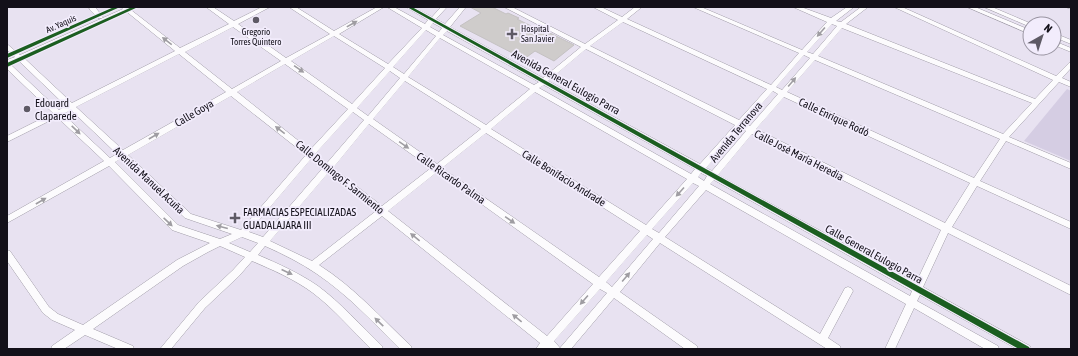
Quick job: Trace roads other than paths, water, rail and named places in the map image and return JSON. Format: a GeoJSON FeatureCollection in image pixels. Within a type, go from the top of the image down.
{"type":"FeatureCollection","features":[{"type":"Feature","properties":{"kind":"street"},"geometry":{"type":"LineString","coordinates":[[92,7],[95,13],[100,17]]}},
{"type":"Feature","properties":{"kind":"street","name":"Calle Ricardo Palma"},"geometry":{"type":"LineString","coordinates":[[209,7],[353,108],[368,121],[693,349]]}},
{"type":"Feature","properties":{"kind":"street"},"geometry":{"type":"LineString","coordinates":[[7,139],[267,7]]}},
{"type":"Feature","properties":{"kind":"street","name":"Calle Bonifacio Andrade"},"geometry":{"type":"LineString","coordinates":[[292,7],[836,349]]}},
{"type":"Feature","properties":{"kind":"street","name":"Calle Goya"},"geometry":{"type":"LineString","coordinates":[[7,220],[381,7]]}},
{"type":"Feature","properties":{"kind":"street","name":"Avenida General Eulogio Parra"},"geometry":{"type":"LineString","coordinates":[[390,7],[704,185]]}},
{"type":"Feature","properties":{"kind":"street","name":"Avenida General Eulogio Parra"},"geometry":{"type":"LineString","coordinates":[[409,7],[712,175]]}},
{"type":"Feature","properties":{"kind":"street"},"geometry":{"type":"LineString","coordinates":[[56,349],[180,263],[219,242],[243,233],[311,154],[444,7]]}},
{"type":"Feature","properties":{"kind":"street"},"geometry":{"type":"LineString","coordinates":[[165,349],[202,305],[233,276],[264,242],[463,7]]}},
{"type":"Feature","properties":{"kind":"street","name":"Calle José María Heredia"},"geometry":{"type":"LineString","coordinates":[[506,7],[1071,291]]}},
{"type":"Feature","properties":{"kind":"street","name":"Calle Enrique Rodó"},"geometry":{"type":"LineString","coordinates":[[596,7],[1071,226]]}},
{"type":"Feature","properties":{"kind":"street"},"geometry":{"type":"LineString","coordinates":[[312,266],[486,129],[533,88],[639,7]]}},
{"type":"Feature","properties":{"kind":"street"},"geometry":{"type":"LineString","coordinates":[[696,7],[1071,166]]}},
{"type":"Feature","properties":{"kind":"street"},"geometry":{"type":"LineString","coordinates":[[796,7],[1036,102]]}},
{"type":"Feature","properties":{"kind":"street","name":"Avenida Terranova"},"geometry":{"type":"LineString","coordinates":[[544,346],[803,53],[832,21],[851,7]]}},
{"type":"Feature","properties":{"kind":"street","name":"Avenida Terranova"},"geometry":{"type":"LineString","coordinates":[[564,349],[841,25],[865,7]]}},
{"type":"Feature","properties":{"kind":"street"},"geometry":{"type":"LineString","coordinates":[[897,7],[1071,85]]}},
{"type":"Feature","properties":{"kind":"street"},"geometry":{"type":"LineString","coordinates":[[970,7],[1022,29]]}},
{"type":"Feature","properties":{"kind":"street"},"geometry":{"type":"LineString","coordinates":[[987,7],[1022,22]]}},
{"type":"Feature","properties":{"kind":"street","name":"Av. Yaquis"},"geometry":{"type":"LineString","coordinates":[[7,64],[17,56],[100,17],[127,8]]}},
{"type":"Feature","properties":{"kind":"street","name":"Av. Yaquis"},"geometry":{"type":"LineString","coordinates":[[7,58],[17,56],[127,8]]}},
{"type":"Feature","properties":{"kind":"street","name":"Calle Domingo F. Sarmiento"},"geometry":{"type":"LineString","coordinates":[[127,8],[328,167],[544,346],[556,349]]}},
{"type":"Feature","properties":{"kind":"street","name":"Avenida Manuel Acuña"},"geometry":{"type":"LineString","coordinates":[[7,46],[188,216],[243,233],[312,266],[341,287],[407,349]]}},
{"type":"Feature","properties":{"kind":"street","name":"Avenida Manuel Acuña"},"geometry":{"type":"LineString","coordinates":[[7,64],[109,161],[175,228],[182,232],[219,242],[291,274],[316,290],[378,349]]}},
{"type":"Feature","properties":{"kind":"street"},"geometry":{"type":"LineString","coordinates":[[890,349],[946,229],[1004,138],[1071,64]]}},
{"type":"Feature","properties":{"kind":"street","name":"Calle General Eulogio Parra"},"geometry":{"type":"LineString","coordinates":[[712,175],[1026,349]]}},
{"type":"Feature","properties":{"kind":"street"},"geometry":{"type":"LineString","coordinates":[[704,185],[994,349]]}},
{"type":"Feature","properties":{"kind":"street"},"geometry":{"type":"LineString","coordinates":[[7,254],[46,310],[54,317],[129,349]]}},
{"type":"Feature","properties":{"kind":"street"},"geometry":{"type":"LineString","coordinates":[[822,340],[848,292]]}},
{"type":"Feature","properties":{"kind":"place","name":"Gregorio Torres Quintero"},"geometry":{"type":"Point","coordinates":[256,20]}},
{"type":"Feature","properties":{"kind":"place","name":"Hospital San Javier"},"geometry":{"type":"Point","coordinates":[512,34]}},
{"type":"Feature","properties":{"kind":"place","name":"Edouard Claparede"},"geometry":{"type":"Point","coordinates":[27,109]}},
{"type":"Feature","properties":{"kind":"place","name":"FARMACIAS ESPECIALIZADAS GUADALAJARA III"},"geometry":{"type":"Point","coordinates":[235,218]}}]}
